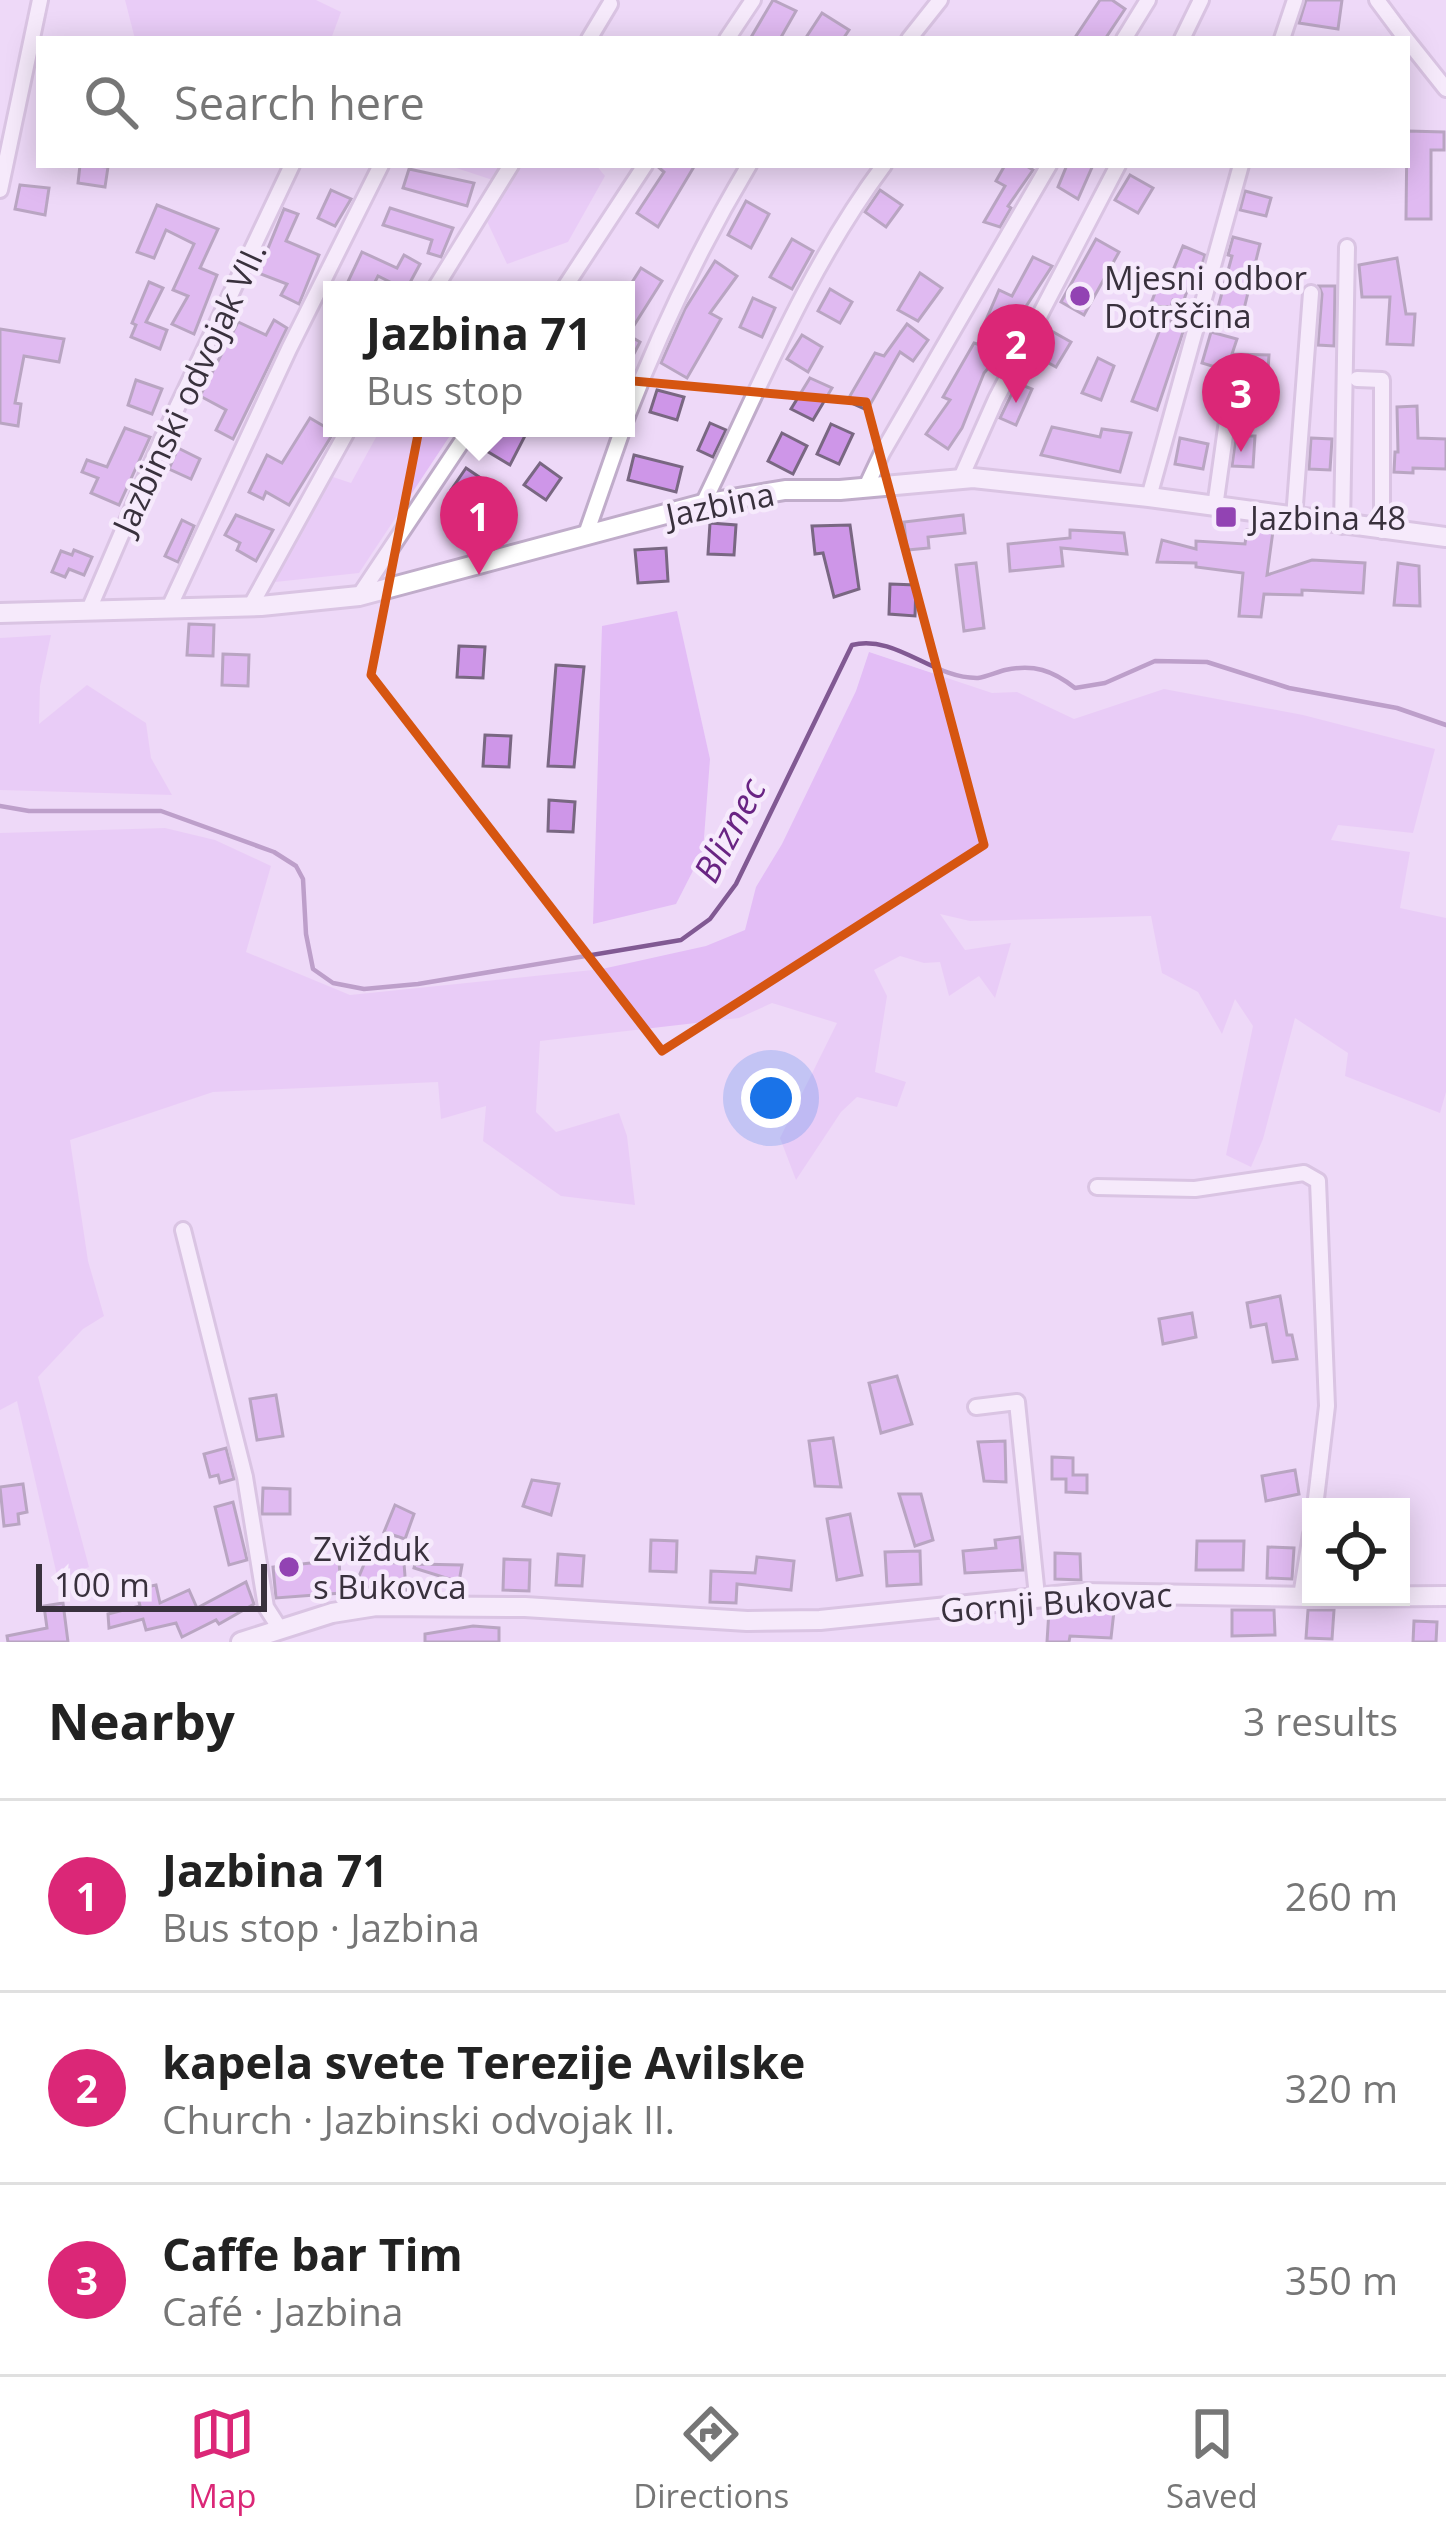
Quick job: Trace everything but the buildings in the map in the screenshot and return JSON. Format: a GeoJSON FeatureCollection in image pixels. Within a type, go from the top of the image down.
{"type":"FeatureCollection","features":[{"type":"Feature","properties":{"kind":"street"},"geometry":{"type":"LineString","coordinates":[[0,190],[40,0]]}},
{"type":"Feature","properties":{"kind":"street"},"geometry":{"type":"LineString","coordinates":[[730,36],[753,0]]}},
{"type":"Feature","properties":{"kind":"street"},"geometry":{"type":"LineString","coordinates":[[911,36],[940,0]]}},
{"type":"Feature","properties":{"kind":"street"},"geometry":{"type":"LineString","coordinates":[[1126,36],[1148,0]]}},
{"type":"Feature","properties":{"kind":"street"},"geometry":{"type":"LineString","coordinates":[[1183,36],[1201,0]]}},
{"type":"Feature","properties":{"kind":"street"},"geometry":{"type":"LineString","coordinates":[[1283,36],[1295,0]]}},
{"type":"Feature","properties":{"kind":"street"},"geometry":{"type":"LineString","coordinates":[[1377,0],[1405,36]]}},
{"type":"Feature","properties":{"kind":"street"},"geometry":{"type":"LineString","coordinates":[[591,36],[610,4]]}},
{"type":"Feature","properties":{"kind":"street"},"geometry":{"type":"LineString","coordinates":[[1410,43],[1446,89]]}},
{"type":"Feature","properties":{"kind":"street","name":"Jazbinski odvojak VII."},"geometry":{"type":"LineString","coordinates":[[88,612],[163,436],[291,168]]}},
{"type":"Feature","properties":{"kind":"street"},"geometry":{"type":"LineString","coordinates":[[168,610],[380,168]]}},
{"type":"Feature","properties":{"kind":"street"},"geometry":{"type":"LineString","coordinates":[[440,281],[509,168]]}},
{"type":"Feature","properties":{"kind":"street"},"geometry":{"type":"LineString","coordinates":[[569,281],[643,168]]}},
{"type":"Feature","properties":{"kind":"street"},"geometry":{"type":"LineString","coordinates":[[635,396],[698,251],[747,168]]}},
{"type":"Feature","properties":{"kind":"street"},"geometry":{"type":"LineString","coordinates":[[703,504],[813,274],[843,220],[882,168]]}},
{"type":"Feature","properties":{"kind":"street"},"geometry":{"type":"LineString","coordinates":[[866,488],[1047,168]]}},
{"type":"Feature","properties":{"kind":"street"},"geometry":{"type":"LineString","coordinates":[[960,480],[996,399],[1116,168]]}},
{"type":"Feature","properties":{"kind":"street"},"geometry":{"type":"LineString","coordinates":[[1149,497],[1239,168]]}},
{"type":"Feature","properties":{"kind":"street"},"geometry":{"type":"LineString","coordinates":[[1342,526],[1347,248]]}},
{"type":"Feature","properties":{"kind":"street"},"geometry":{"type":"LineString","coordinates":[[1294,518],[1311,292]]}},
{"type":"Feature","properties":{"kind":"street"},"geometry":{"type":"LineString","coordinates":[[1357,379],[1382,380],[1382,531]]}},
{"type":"Feature","properties":{"kind":"street"},"geometry":{"type":"LineString","coordinates":[[1215,507],[1231,392]]}},
{"type":"Feature","properties":{"kind":"street"},"geometry":{"type":"LineString","coordinates":[[250,607],[344,437]]}},
{"type":"Feature","properties":{"kind":"street"},"geometry":{"type":"LineString","coordinates":[[359,596],[465,437]]}},
{"type":"Feature","properties":{"kind":"street"},"geometry":{"type":"LineString","coordinates":[[585,537],[619,437]]}},
{"type":"Feature","properties":{"kind":"street","name":"Jazbina"},"geometry":{"type":"LineString","coordinates":[[0,613],[250,607],[359,596],[703,504],[785,490],[973,478],[1446,537]]}},
{"type":"Feature","properties":{"kind":"street"},"geometry":{"type":"LineString","coordinates":[[1097,1187],[1196,1189],[1304,1172],[1318,1181],[1327,1406],[1316,1498]]}},
{"type":"Feature","properties":{"kind":"street"},"geometry":{"type":"LineString","coordinates":[[183,1230],[245,1477],[266,1607],[284,1636]]}},
{"type":"Feature","properties":{"kind":"street"},"geometry":{"type":"LineString","coordinates":[[976,1407],[1017,1402],[1037,1596]]}},
{"type":"Feature","properties":{"kind":"street","name":"Gornji Bukovac"},"geometry":{"type":"LineString","coordinates":[[241,1642],[284,1636],[332,1613],[376,1606],[544,1608],[783,1621],[1037,1596],[1126,1592],[1302,1597]]}},
{"type":"Feature","properties":{"kind":"street","name":"Gornji Bukovac"},"geometry":{"type":"LineString","coordinates":[[1410,1596],[1446,1596]]}},
{"type":"Feature","properties":{"kind":"highlighted area"},"geometry":{"type":"Polygon","coordinates":[[[432,363],[866,402],[984,845],[662,1051],[371,675],[432,363]]]}},
{"type":"Feature","properties":{"kind":"shaded area"},"geometry":{"type":"Polygon","coordinates":[[[125,0],[316,0],[341,12],[332,36],[134,36],[125,0]]]}},
{"type":"Feature","properties":{"kind":"shaded area"},"geometry":{"type":"Polygon","coordinates":[[[456,168],[598,168],[605,176],[568,242],[507,264],[485,217],[508,185],[456,168]]]}},
{"type":"Feature","properties":{"kind":"shaded area"},"geometry":{"type":"Polygon","coordinates":[[[376,437],[449,437],[359,573],[275,582],[324,474],[351,483],[376,437]]]}},
{"type":"Feature","properties":{"kind":"shaded area"},"geometry":{"type":"Polygon","coordinates":[[[677,611],[710,759],[703,851],[676,904],[593,924],[602,626],[677,611]]]}},
{"type":"Feature","properties":{"kind":"shaded area"},"geometry":{"type":"Polygon","coordinates":[[[51,635],[40,686],[39,724],[87,685],[146,723],[151,758],[172,795],[0,790],[0,638],[51,635]]]}},
{"type":"Feature","properties":{"kind":"shaded area"},"geometry":{"type":"Polygon","coordinates":[[[869,652],[992,693],[1017,692],[1074,719],[1164,689],[1303,715],[1435,749],[1413,833],[1338,825],[1331,840],[1410,852],[1400,908],[1446,918],[1446,1092],[1440,1113],[1345,1076],[1348,1053],[1295,1018],[1251,1167],[1226,1155],[1253,1026],[1235,999],[1222,1034],[1198,992],[1162,973],[1151,916],[970,921],[940,914],[965,950],[1011,943],[995,998],[979,976],[949,996],[940,962],[900,956],[874,970],[887,996],[875,1072],[906,1082],[897,1107],[857,1097],[841,1112],[796,1180],[780,1138],[837,1023],[772,1003],[739,1018],[540,1041],[536,1112],[556,1132],[619,1113],[627,1136],[635,1205],[561,1196],[483,1141],[486,1106],[441,1119],[438,1082],[213,1092],[70,1140],[88,1261],[104,1316],[83,1329],[38,1377],[89,1567],[58,1580],[17,1401],[0,1410],[0,833],[165,828],[215,840],[271,866],[246,952],[350,995],[602,969],[706,946],[745,930],[756,887],[782,844],[856,691],[869,652]]]}},
{"type":"Feature","properties":{"kind":"waterway","name":"Bliznec"},"geometry":{"type":"LineString","coordinates":[[0,806],[29,811],[161,811],[274,852],[296,866],[303,879],[313,969],[333,983],[364,989],[681,940],[710,919],[736,884],[852,645],[884,646],[961,676],[978,678],[1034,668],[1075,688],[1105,683],[1155,661],[1207,662],[1289,688],[1397,708],[1446,725]]}},
{"type":"Feature","properties":{"kind":"place","name":"Mjesni odbor Dotrščina"},"geometry":{"type":"Point","coordinates":[1080,296]}},
{"type":"Feature","properties":{"kind":"place","name":"kapela svete Terezije Avilske"},"geometry":{"type":"Point","coordinates":[1016,403]}},
{"type":"Feature","properties":{"kind":"place","name":"Caffe bar Tim"},"geometry":{"type":"Point","coordinates":[1241,452]}},
{"type":"Feature","properties":{"kind":"place","name":"Jazbina 48"},"geometry":{"type":"Point","coordinates":[1226,517]}},
{"type":"Feature","properties":{"kind":"place","name":"Jazbina 71"},"geometry":{"type":"Point","coordinates":[479,575]}},
{"type":"Feature","properties":{"kind":"place","name":"Zvižduk s Bukovca"},"geometry":{"type":"Point","coordinates":[289,1567]}}]}
